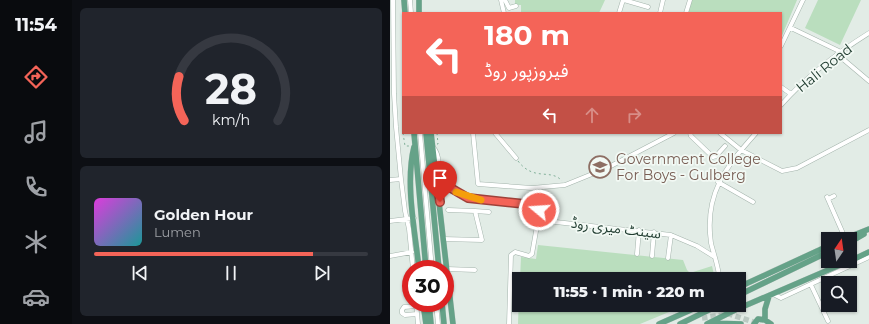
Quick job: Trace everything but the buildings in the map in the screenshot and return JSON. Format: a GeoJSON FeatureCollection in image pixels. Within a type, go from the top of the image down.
{"type":"FeatureCollection","features":[{"type":"Feature","properties":{"kind":"main road"},"geometry":{"type":"LineString","coordinates":[[404,0],[405,12]]}},
{"type":"Feature","properties":{"kind":"main road"},"geometry":{"type":"LineString","coordinates":[[419,0],[419,12]]}},
{"type":"Feature","properties":{"kind":"main road"},"geometry":{"type":"LineString","coordinates":[[414,134],[425,260]]}},
{"type":"Feature","properties":{"kind":"main road"},"geometry":{"type":"LineString","coordinates":[[426,134],[445,260]]}},
{"type":"Feature","properties":{"kind":"main road"},"geometry":{"type":"LineString","coordinates":[[431,134],[438,260]]}},
{"type":"Feature","properties":{"kind":"main road"},"geometry":{"type":"LineString","coordinates":[[415,142],[411,160],[418,260]]}},
{"type":"Feature","properties":{"kind":"main road"},"geometry":{"type":"LineString","coordinates":[[857,235],[869,230]]}},
{"type":"Feature","properties":{"kind":"main road"},"geometry":{"type":"LineString","coordinates":[[746,285],[821,249]]}},
{"type":"Feature","properties":{"kind":"main road"},"geometry":{"type":"LineString","coordinates":[[857,258],[869,252]]}},
{"type":"Feature","properties":{"kind":"main road"},"geometry":{"type":"LineString","coordinates":[[746,292],[821,255]]}},
{"type":"Feature","properties":{"kind":"main road"},"geometry":{"type":"LineString","coordinates":[[708,324],[834,268]]}},
{"type":"Feature","properties":{"kind":"main road"},"geometry":{"type":"LineString","coordinates":[[765,320],[765,309],[771,295]]}},
{"type":"Feature","properties":{"kind":"main road"},"geometry":{"type":"LineString","coordinates":[[424,312],[426,324]]}},
{"type":"Feature","properties":{"kind":"main road"},"geometry":{"type":"LineString","coordinates":[[430,312],[431,324]]}},
{"type":"Feature","properties":{"kind":"main road"},"geometry":{"type":"LineString","coordinates":[[443,312],[444,324]]}},
{"type":"Feature","properties":{"kind":"main road"},"geometry":{"type":"LineString","coordinates":[[451,312],[453,324]]}},
{"type":"Feature","properties":{"kind":"main road"},"geometry":{"type":"LineString","coordinates":[[659,324],[686,312]]}},
{"type":"Feature","properties":{"kind":"main road"},"geometry":{"type":"LineString","coordinates":[[680,324],[705,312]]}},
{"type":"Feature","properties":{"kind":"main road"},"geometry":{"type":"LineString","coordinates":[[684,324],[702,318]]}},
{"type":"Feature","properties":{"kind":"main road"},"geometry":{"type":"LineString","coordinates":[[754,324],[758,319],[765,320],[771,324]]}},
{"type":"Feature","properties":{"kind":"main road"},"geometry":{"type":"LineString","coordinates":[[708,324],[741,324]]}},
{"type":"Feature","properties":{"kind":"street"},"geometry":{"type":"LineString","coordinates":[[393,0],[394,94],[396,127],[406,220],[410,229],[412,260]]}},
{"type":"Feature","properties":{"kind":"street"},"geometry":{"type":"LineString","coordinates":[[410,0],[411,12]]}},
{"type":"Feature","properties":{"kind":"street"},"geometry":{"type":"LineString","coordinates":[[501,0],[504,12]]}},
{"type":"Feature","properties":{"kind":"street"},"geometry":{"type":"LineString","coordinates":[[505,0],[509,8],[516,6]]}},
{"type":"Feature","properties":{"kind":"street"},"geometry":{"type":"LineString","coordinates":[[619,12],[624,0],[648,7]]}},
{"type":"Feature","properties":{"kind":"street"},"geometry":{"type":"LineString","coordinates":[[660,12],[663,0]]}},
{"type":"Feature","properties":{"kind":"street"},"geometry":{"type":"LineString","coordinates":[[686,12],[690,0]]}},
{"type":"Feature","properties":{"kind":"street"},"geometry":{"type":"LineString","coordinates":[[782,44],[803,0]]}},
{"type":"Feature","properties":{"kind":"street"},"geometry":{"type":"LineString","coordinates":[[791,28],[839,53],[869,80]]}},
{"type":"Feature","properties":{"kind":"street","name":"Hali Road"},"geometry":{"type":"LineString","coordinates":[[782,104],[791,94],[839,53],[869,33]]}},
{"type":"Feature","properties":{"kind":"street"},"geometry":{"type":"LineString","coordinates":[[390,83],[395,83]]}},
{"type":"Feature","properties":{"kind":"street"},"geometry":{"type":"LineString","coordinates":[[782,88],[791,94]]}},
{"type":"Feature","properties":{"kind":"street"},"geometry":{"type":"LineString","coordinates":[[390,127],[396,127]]}},
{"type":"Feature","properties":{"kind":"street"},"geometry":{"type":"LineString","coordinates":[[721,134],[741,150],[782,171],[797,168],[869,130]]}},
{"type":"Feature","properties":{"kind":"street"},"geometry":{"type":"LineString","coordinates":[[420,134],[431,260]]}},
{"type":"Feature","properties":{"kind":"street"},"geometry":{"type":"LineString","coordinates":[[473,134],[478,184],[532,188],[565,185],[607,168],[672,134]]}},
{"type":"Feature","properties":{"kind":"street"},"geometry":{"type":"LineString","coordinates":[[496,134],[516,158]]}},
{"type":"Feature","properties":{"kind":"street"},"geometry":{"type":"LineString","coordinates":[[690,134],[713,157],[716,156],[725,146]]}},
{"type":"Feature","properties":{"kind":"street"},"geometry":{"type":"LineString","coordinates":[[718,272],[713,256],[709,218],[711,202],[718,182],[741,150],[755,134]]}},
{"type":"Feature","properties":{"kind":"street"},"geometry":{"type":"LineString","coordinates":[[390,180],[401,179]]}},
{"type":"Feature","properties":{"kind":"street"},"geometry":{"type":"LineString","coordinates":[[434,180],[468,198],[537,206],[539,210],[538,220],[532,254],[529,256],[515,252],[511,255],[509,324]]}},
{"type":"Feature","properties":{"kind":"street"},"geometry":{"type":"LineString","coordinates":[[718,182],[753,202]]}},
{"type":"Feature","properties":{"kind":"street"},"geometry":{"type":"LineString","coordinates":[[834,196],[828,198],[843,232]]}},
{"type":"Feature","properties":{"kind":"street"},"geometry":{"type":"LineString","coordinates":[[448,210],[489,212]]}},
{"type":"Feature","properties":{"kind":"street"},"geometry":{"type":"LineString","coordinates":[[443,239],[482,240],[475,212]]}},
{"type":"Feature","properties":{"kind":"street"},"geometry":{"type":"LineString","coordinates":[[390,221],[414,218]]}},
{"type":"Feature","properties":{"kind":"street","name":"سینٹ میری روڈ"},"geometry":{"type":"LineString","coordinates":[[538,220],[639,230],[671,235],[697,246],[713,256]]}},
{"type":"Feature","properties":{"kind":"street"},"geometry":{"type":"LineString","coordinates":[[636,254],[639,230]]}},
{"type":"Feature","properties":{"kind":"street"},"geometry":{"type":"LineString","coordinates":[[652,256],[654,232]]}},
{"type":"Feature","properties":{"kind":"street"},"geometry":{"type":"LineString","coordinates":[[668,258],[671,235]]}},
{"type":"Feature","properties":{"kind":"street"},"geometry":{"type":"LineString","coordinates":[[390,256],[412,252]]}},
{"type":"Feature","properties":{"kind":"street"},"geometry":{"type":"LineString","coordinates":[[771,295],[781,298],[869,257]]}},
{"type":"Feature","properties":{"kind":"street"},"geometry":{"type":"LineString","coordinates":[[454,269],[475,270]]}},
{"type":"Feature","properties":{"kind":"street"},"geometry":{"type":"LineString","coordinates":[[811,284],[828,321]]}},
{"type":"Feature","properties":{"kind":"street"},"geometry":{"type":"LineString","coordinates":[[402,312],[403,315],[417,314],[418,324]]}},
{"type":"Feature","properties":{"kind":"street"},"geometry":{"type":"LineString","coordinates":[[437,312],[438,324]]}},
{"type":"Feature","properties":{"kind":"path"},"geometry":{"type":"LineString","coordinates":[[403,134],[405,146]]}},
{"type":"Feature","properties":{"kind":"path"},"geometry":{"type":"LineString","coordinates":[[437,134],[438,144]]}},
{"type":"Feature","properties":{"kind":"path"},"geometry":{"type":"LineString","coordinates":[[516,158],[526,170],[542,176],[556,176],[565,185]]}},
{"type":"Feature","properties":{"kind":"green space"},"geometry":{"type":"Polygon","coordinates":[[[515,0],[605,0],[599,12],[521,12],[521,5],[515,5],[515,0]]]}},
{"type":"Feature","properties":{"kind":"green space"},"geometry":{"type":"Polygon","coordinates":[[[692,0],[797,0],[782,36],[782,12],[688,12],[692,0]]]}},
{"type":"Feature","properties":{"kind":"green space"},"geometry":{"type":"Polygon","coordinates":[[[818,0],[861,0],[840,45],[805,28],[818,0]]]}},
{"type":"Feature","properties":{"kind":"green space"},"geometry":{"type":"Polygon","coordinates":[[[538,245],[683,260],[689,272],[520,272],[521,257],[536,259],[538,245]]]}},
{"type":"Feature","properties":{"kind":"green space"},"geometry":{"type":"Polygon","coordinates":[[[712,266],[713,272],[693,272],[712,266]]]}},
{"type":"Feature","properties":{"kind":"green space"},"geometry":{"type":"Polygon","coordinates":[[[518,312],[669,312],[640,324],[518,324],[518,312]]]}},
{"type":"Feature","properties":{"kind":"tunnel"},"geometry":{"type":"LineString","coordinates":[[702,318],[729,314],[760,324]]}},
{"type":"Feature","properties":{"kind":"slow traffic"},"geometry":{"type":"LineString","coordinates":[[456,192],[468,198],[481,200]]}},
{"type":"Feature","properties":{"kind":"place","name":"Government College For Boys - Gulberg"},"geometry":{"type":"Point","coordinates":[600,167]}},
{"type":"Feature","properties":{"kind":"route"},"geometry":{"type":"LineString","coordinates":[[440,202],[437,180],[455,192],[468,198],[490,202],[534,205],[538,207],[539,210]]}}]}
